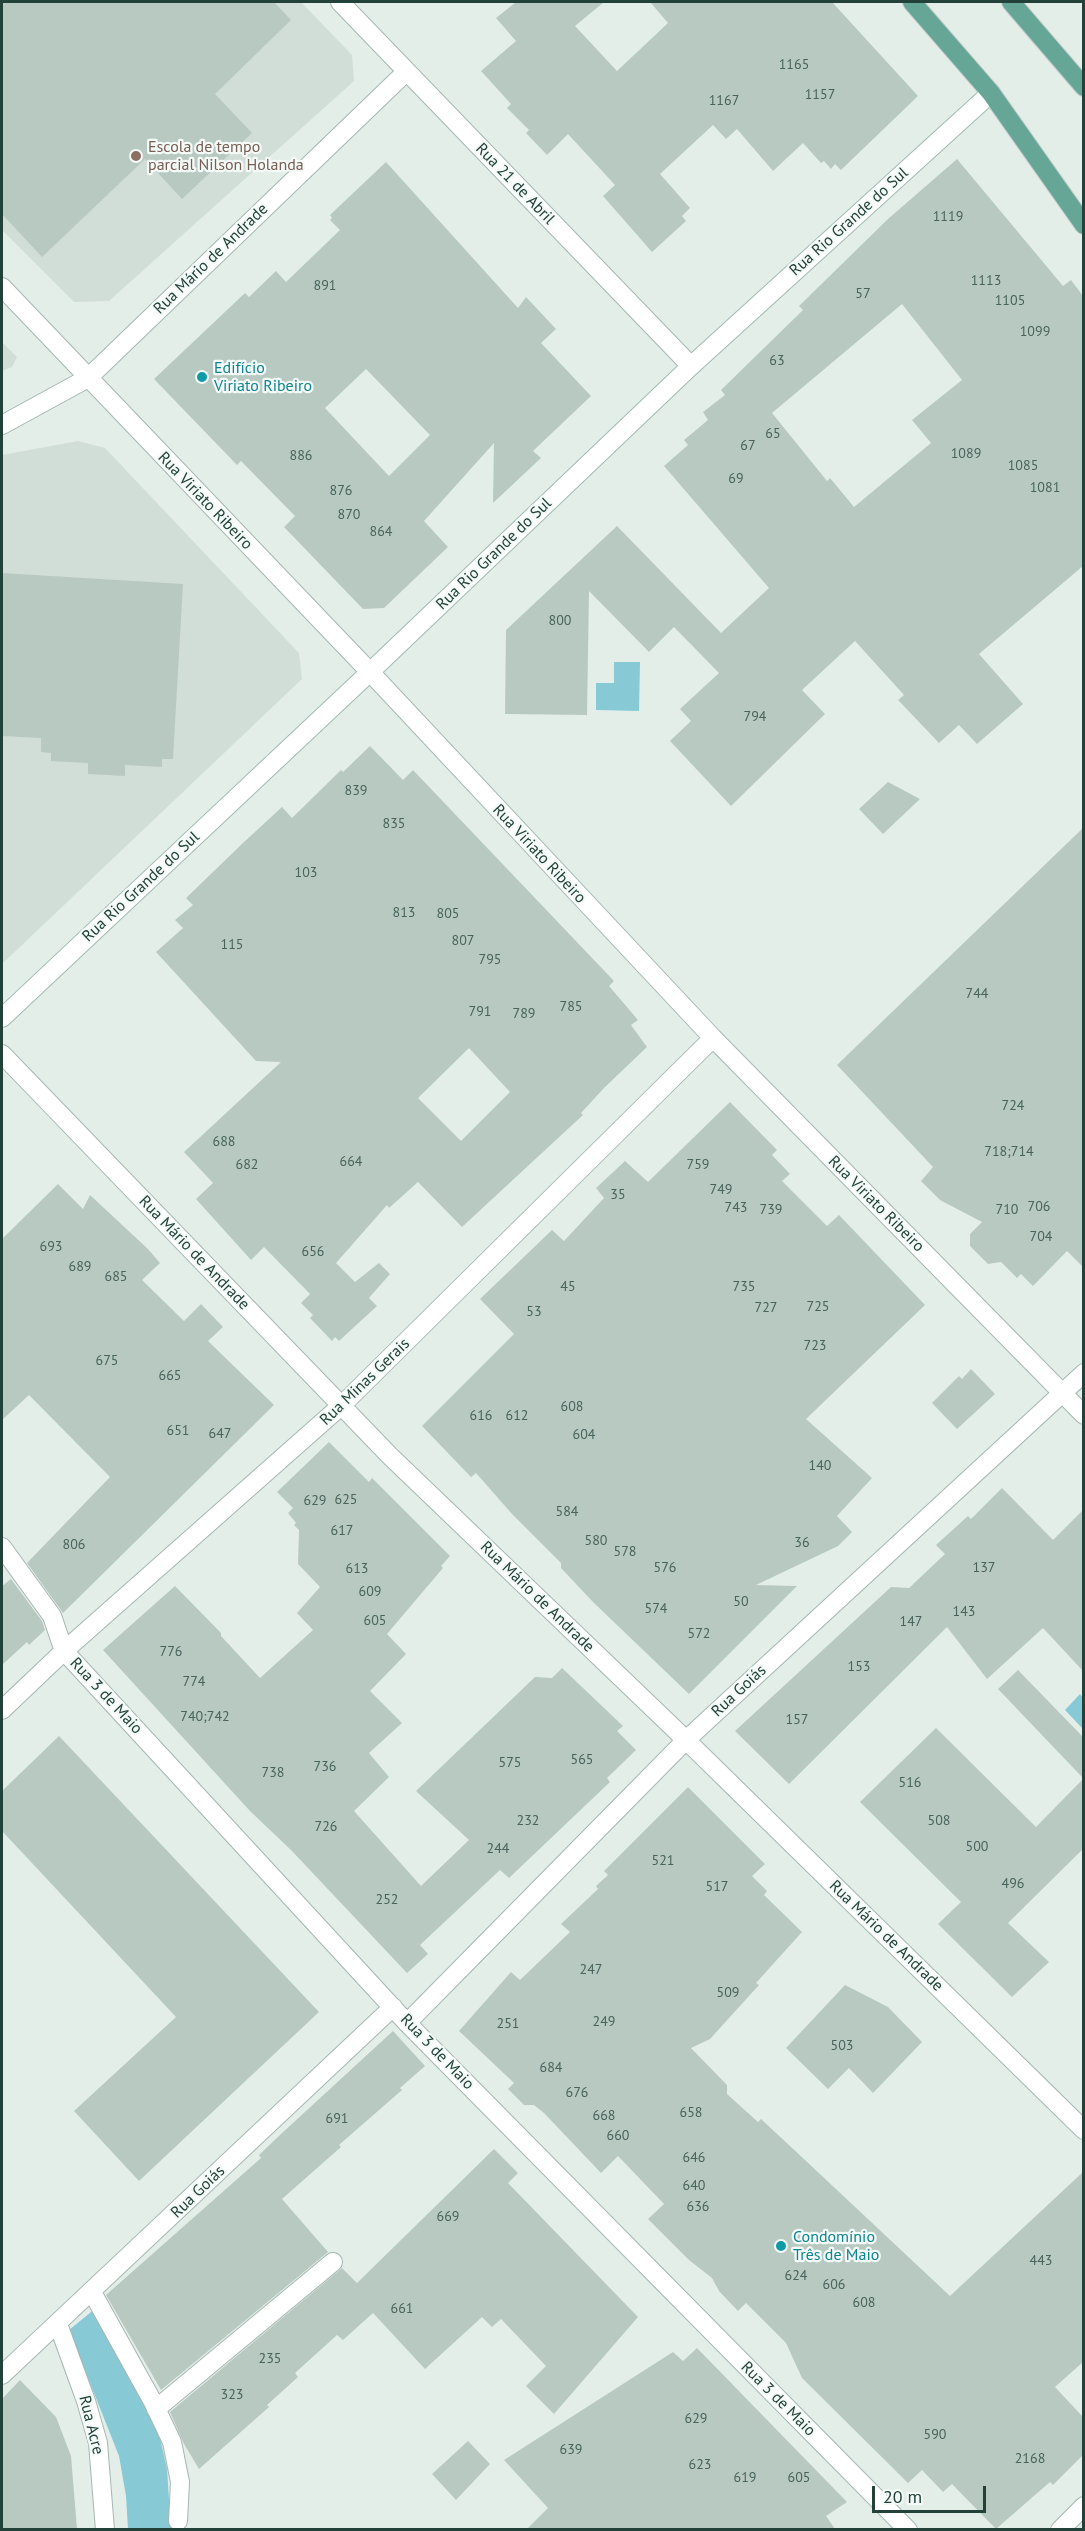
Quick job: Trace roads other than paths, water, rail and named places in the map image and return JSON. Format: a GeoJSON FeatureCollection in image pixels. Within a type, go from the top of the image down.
{"type":"FeatureCollection","features":[{"type":"Feature","properties":{"kind":"main road"},"geometry":{"type":"LineString","coordinates":[[912,2],[991,93],[1083,225]]}},
{"type":"Feature","properties":{"kind":"main road"},"geometry":{"type":"LineString","coordinates":[[1011,2],[1083,87]]}},
{"type":"Feature","properties":{"kind":"street","name":"Rua 21 de Abril"},"geometry":{"type":"LineString","coordinates":[[340,2],[691,366]]}},
{"type":"Feature","properties":{"kind":"street","name":"Rua Mário de Andrade"},"geometry":{"type":"LineString","coordinates":[[2,424],[88,378],[406,72]]}},
{"type":"Feature","properties":{"kind":"street","name":"Rua Rio Grande do Sul"},"geometry":{"type":"LineString","coordinates":[[2,1018],[691,366],[991,93]]}},
{"type":"Feature","properties":{"kind":"street","name":"Rua Viriato Ribeiro"},"geometry":{"type":"LineString","coordinates":[[2,287],[370,672],[713,1038],[1083,1415]]}},
{"type":"Feature","properties":{"kind":"street","name":"Rua Minas Gerais"},"geometry":{"type":"LineString","coordinates":[[2,1710],[64,1652],[342,1406],[713,1038]]}},
{"type":"Feature","properties":{"kind":"street","name":"Rua Mário de Andrade"},"geometry":{"type":"LineString","coordinates":[[2,1054],[390,1456],[686,1740],[1083,2130]]}},
{"type":"Feature","properties":{"kind":"street","name":"Rua Goiás"},"geometry":{"type":"LineString","coordinates":[[407,2023],[686,1740],[1083,1373]]}},
{"type":"Feature","properties":{"kind":"street","name":"Rua 3 de Maio"},"geometry":{"type":"LineString","coordinates":[[2,1547],[52,1616],[64,1652],[407,2023],[908,2529]]}},
{"type":"Feature","properties":{"kind":"street","name":"Rua Goiás"},"geometry":{"type":"LineString","coordinates":[[2,2375],[393,2007]]}},
{"type":"Feature","properties":{"kind":"street"},"geometry":{"type":"LineString","coordinates":[[156,2409],[333,2262]]}},
{"type":"Feature","properties":{"kind":"street"},"geometry":{"type":"LineString","coordinates":[[92,2292],[156,2409],[171,2442],[180,2482],[178,2521]]}},
{"type":"Feature","properties":{"kind":"street","name":"Rua Acre"},"geometry":{"type":"LineString","coordinates":[[58,2324],[86,2401],[98,2443],[105,2529]]}},
{"type":"Feature","properties":{"kind":"street"},"geometry":{"type":"LineString","coordinates":[[1060,2529],[1083,2506]]}},
{"type":"Feature","properties":{"kind":"water"},"geometry":{"type":"Polygon","coordinates":[[[614,662],[640,662],[639,711],[596,710],[596,683],[614,683],[614,662]]]}},
{"type":"Feature","properties":{"kind":"water"},"geometry":{"type":"Polygon","coordinates":[[[1080,1694],[1083,1698],[1083,1729],[1065,1710],[1080,1694]]]}},
{"type":"Feature","properties":{"kind":"water"},"geometry":{"type":"Polygon","coordinates":[[[96,2308],[108,2324],[160,2438],[167,2469],[171,2529],[128,2529],[126,2496],[119,2456],[69,2330],[96,2308]]]}},
{"type":"Feature","properties":{"kind":"place","name":"Escola de tempo parcial Nilson Holanda"},"geometry":{"type":"Point","coordinates":[136,156]}},
{"type":"Feature","properties":{"kind":"place","name":"Edifício Viriato Ribeiro"},"geometry":{"type":"Point","coordinates":[202,377]}},
{"type":"Feature","properties":{"kind":"place","name":"Condomínio Três de Maio"},"geometry":{"type":"Point","coordinates":[781,2246]}}]}
